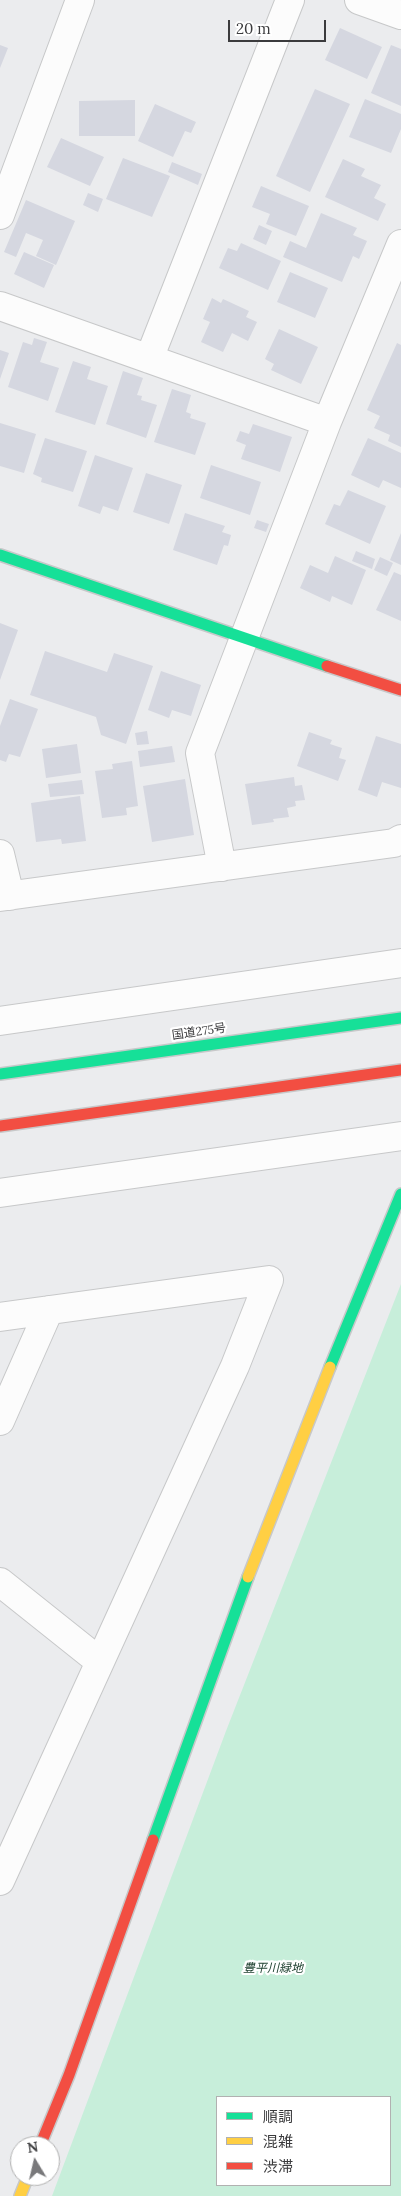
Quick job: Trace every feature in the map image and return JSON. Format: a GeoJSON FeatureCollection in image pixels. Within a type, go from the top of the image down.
{"type":"FeatureCollection","features":[{"type":"Feature","properties":{"kind":"main road"},"geometry":{"type":"LineString","coordinates":[[0,555],[242,640],[401,690]]}},
{"type":"Feature","properties":{"kind":"main road","name":"国道275号"},"geometry":{"type":"LineString","coordinates":[[0,1074],[401,1018]]}},
{"type":"Feature","properties":{"kind":"main road"},"geometry":{"type":"LineString","coordinates":[[0,1126],[401,1070]]}},
{"type":"Feature","properties":{"kind":"main road"},"geometry":{"type":"LineString","coordinates":[[44,2136],[70,2075],[238,1604],[319,1394],[401,1194]]}},
{"type":"Feature","properties":{"kind":"street"},"geometry":{"type":"LineString","coordinates":[[0,215],[80,0]]}},
{"type":"Feature","properties":{"kind":"street"},"geometry":{"type":"LineString","coordinates":[[149,359],[290,0]]}},
{"type":"Feature","properties":{"kind":"street"},"geometry":{"type":"LineString","coordinates":[[359,0],[401,15]]}},
{"type":"Feature","properties":{"kind":"street"},"geometry":{"type":"LineString","coordinates":[[222,867],[200,753],[327,422],[401,244]]}},
{"type":"Feature","properties":{"kind":"street"},"geometry":{"type":"LineString","coordinates":[[0,306],[327,422]]}},
{"type":"Feature","properties":{"kind":"street"},"geometry":{"type":"LineString","coordinates":[[0,854],[5,896],[394,843],[401,839]]}},
{"type":"Feature","properties":{"kind":"street"},"geometry":{"type":"LineString","coordinates":[[0,1021],[401,963]]}},
{"type":"Feature","properties":{"kind":"street"},"geometry":{"type":"LineString","coordinates":[[0,1193],[401,1136]]}},
{"type":"Feature","properties":{"kind":"street"},"geometry":{"type":"LineString","coordinates":[[0,1317],[269,1280],[235,1366],[4,1863]]}},
{"type":"Feature","properties":{"kind":"street"},"geometry":{"type":"LineString","coordinates":[[0,1421],[49,1310]]}},
{"type":"Feature","properties":{"kind":"street"},"geometry":{"type":"LineString","coordinates":[[0,1582],[99,1661]]}},
{"type":"Feature","properties":{"kind":"green space","name":"豊平川緑地"},"geometry":{"type":"Polygon","coordinates":[[[401,1284],[401,2196],[52,2196],[56,2186],[60,2186],[60,2175],[226,1731],[401,1284]]]}},
{"type":"Feature","properties":{"kind":"building"},"geometry":{"type":"Polygon","coordinates":[[[340,28],[382,47],[367,79],[325,60],[340,28]]]}},
{"type":"Feature","properties":{"kind":"building"},"geometry":{"type":"Polygon","coordinates":[[[0,45],[8,48],[0,68],[0,45]]]}},
{"type":"Feature","properties":{"kind":"building"},"geometry":{"type":"Polygon","coordinates":[[[391,45],[401,49],[401,106],[371,93],[391,45]]]}},
{"type":"Feature","properties":{"kind":"building"},"geometry":{"type":"Polygon","coordinates":[[[315,89],[350,104],[310,192],[276,176],[315,89]]]}},
{"type":"Feature","properties":{"kind":"building"},"geometry":{"type":"Polygon","coordinates":[[[365,99],[401,114],[401,129],[391,153],[349,137],[365,99]]]}},
{"type":"Feature","properties":{"kind":"building"},"geometry":{"type":"Polygon","coordinates":[[[135,100],[135,136],[79,136],[79,101],[135,100]]]}},
{"type":"Feature","properties":{"kind":"building"},"geometry":{"type":"Polygon","coordinates":[[[155,104],[196,122],[191,133],[185,131],[173,157],[138,141],[155,104]]]}},
{"type":"Feature","properties":{"kind":"building"},"geometry":{"type":"Polygon","coordinates":[[[61,138],[104,157],[90,186],[47,167],[61,138]]]}},
{"type":"Feature","properties":{"kind":"building"},"geometry":{"type":"Polygon","coordinates":[[[123,158],[170,176],[152,217],[106,199],[123,158]]]}},
{"type":"Feature","properties":{"kind":"building"},"geometry":{"type":"Polygon","coordinates":[[[343,159],[365,169],[361,176],[381,185],[374,198],[386,204],[378,221],[325,197],[343,159]]]}},
{"type":"Feature","properties":{"kind":"building"},"geometry":{"type":"Polygon","coordinates":[[[172,162],[202,174],[198,185],[168,172],[172,162]]]}},
{"type":"Feature","properties":{"kind":"building"},"geometry":{"type":"Polygon","coordinates":[[[261,186],[309,206],[296,236],[266,224],[270,214],[252,207],[261,186]]]}},
{"type":"Feature","properties":{"kind":"building"},"geometry":{"type":"Polygon","coordinates":[[[88,193],[103,199],[98,212],[83,205],[88,193]]]}},
{"type":"Feature","properties":{"kind":"building"},"geometry":{"type":"Polygon","coordinates":[[[26,200],[75,221],[56,265],[36,256],[43,240],[26,233],[16,257],[4,252],[26,200]]]}},
{"type":"Feature","properties":{"kind":"building"},"geometry":{"type":"Polygon","coordinates":[[[321,213],[357,228],[353,235],[367,241],[359,259],[353,256],[342,282],[283,257],[290,241],[306,248],[321,213]]]}},
{"type":"Feature","properties":{"kind":"building"},"geometry":{"type":"Polygon","coordinates":[[[259,225],[272,231],[266,245],[253,239],[259,225]]]}},
{"type":"Feature","properties":{"kind":"building"},"geometry":{"type":"Polygon","coordinates":[[[241,243],[281,261],[268,290],[219,268],[228,248],[237,251],[241,243]]]}},
{"type":"Feature","properties":{"kind":"building"},"geometry":{"type":"Polygon","coordinates":[[[24,252],[54,265],[44,288],[14,274],[24,252]]]}},
{"type":"Feature","properties":{"kind":"building"},"geometry":{"type":"Polygon","coordinates":[[[290,272],[328,288],[315,318],[277,302],[290,272]]]}},
{"type":"Feature","properties":{"kind":"building"},"geometry":{"type":"Polygon","coordinates":[[[212,298],[221,303],[223,299],[249,311],[246,317],[257,322],[248,341],[232,333],[223,352],[201,342],[210,322],[203,319],[212,298]]]}},
{"type":"Feature","properties":{"kind":"building"},"geometry":{"type":"Polygon","coordinates":[[[279,329],[318,347],[301,384],[271,370],[274,364],[265,359],[279,329]]]}},
{"type":"Feature","properties":{"kind":"building"},"geometry":{"type":"Polygon","coordinates":[[[34,338],[47,342],[40,362],[59,368],[48,401],[8,387],[23,342],[32,345],[34,338]]]}},
{"type":"Feature","properties":{"kind":"building"},"geometry":{"type":"Polygon","coordinates":[[[397,343],[401,345],[401,447],[388,441],[390,435],[374,428],[380,416],[367,410],[397,343]]]}},
{"type":"Feature","properties":{"kind":"building"},"geometry":{"type":"Polygon","coordinates":[[[0,350],[9,353],[0,379],[0,350]]]}},
{"type":"Feature","properties":{"kind":"building"},"geometry":{"type":"Polygon","coordinates":[[[73,361],[91,367],[87,379],[108,386],[95,425],[55,412],[73,361]]]}},
{"type":"Feature","properties":{"kind":"building"},"geometry":{"type":"Polygon","coordinates":[[[123,371],[143,378],[137,395],[142,396],[141,400],[157,405],[146,438],[106,424],[123,371]]]}},
{"type":"Feature","properties":{"kind":"building"},"geometry":{"type":"Polygon","coordinates":[[[172,389],[191,395],[186,412],[191,414],[190,418],[206,423],[195,455],[154,442],[172,389]]]}},
{"type":"Feature","properties":{"kind":"building"},"geometry":{"type":"Polygon","coordinates":[[[0,423],[36,434],[24,473],[0,466],[0,423]]]}},
{"type":"Feature","properties":{"kind":"building"},"geometry":{"type":"Polygon","coordinates":[[[253,424],[292,437],[280,472],[241,459],[246,445],[236,441],[240,431],[249,434],[253,424]]]}},
{"type":"Feature","properties":{"kind":"building"},"geometry":{"type":"Polygon","coordinates":[[[45,438],[87,451],[73,492],[41,482],[42,478],[33,474],[45,438]]]}},
{"type":"Feature","properties":{"kind":"building"},"geometry":{"type":"Polygon","coordinates":[[[368,438],[401,453],[401,488],[383,480],[379,488],[351,475],[368,438]]]}},
{"type":"Feature","properties":{"kind":"building"},"geometry":{"type":"Polygon","coordinates":[[[95,455],[133,468],[118,511],[103,506],[100,514],[78,506],[95,455]]]}},
{"type":"Feature","properties":{"kind":"building"},"geometry":{"type":"Polygon","coordinates":[[[211,465],[261,482],[250,515],[200,498],[211,465]]]}},
{"type":"Feature","properties":{"kind":"building"},"geometry":{"type":"Polygon","coordinates":[[[146,473],[182,485],[169,524],[133,512],[146,473]]]}},
{"type":"Feature","properties":{"kind":"building"},"geometry":{"type":"Polygon","coordinates":[[[348,490],[386,506],[370,544],[325,524],[334,504],[340,506],[348,490]]]}},
{"type":"Feature","properties":{"kind":"building"},"geometry":{"type":"Polygon","coordinates":[[[185,513],[225,526],[222,532],[231,535],[228,546],[224,545],[217,565],[173,550],[185,513]]]}},
{"type":"Feature","properties":{"kind":"building"},"geometry":{"type":"Polygon","coordinates":[[[257,520],[269,524],[266,532],[254,528],[257,520]]]}},
{"type":"Feature","properties":{"kind":"building"},"geometry":{"type":"Polygon","coordinates":[[[401,533],[401,565],[390,560],[401,533]]]}},
{"type":"Feature","properties":{"kind":"building"},"geometry":{"type":"Polygon","coordinates":[[[356,551],[375,559],[372,569],[352,561],[356,551]]]}},
{"type":"Feature","properties":{"kind":"building"},"geometry":{"type":"Polygon","coordinates":[[[335,556],[366,570],[352,605],[332,596],[330,602],[300,588],[310,565],[328,573],[335,556]]]}},
{"type":"Feature","properties":{"kind":"building"},"geometry":{"type":"Polygon","coordinates":[[[380,557],[393,563],[387,576],[374,570],[380,557]]]}},
{"type":"Feature","properties":{"kind":"building"},"geometry":{"type":"Polygon","coordinates":[[[394,572],[401,575],[401,621],[376,610],[394,572]]]}},
{"type":"Feature","properties":{"kind":"building"},"geometry":{"type":"Polygon","coordinates":[[[0,623],[18,630],[0,680],[0,623]]]}},
{"type":"Feature","properties":{"kind":"building"},"geometry":{"type":"Polygon","coordinates":[[[45,651],[107,672],[114,653],[153,666],[126,744],[101,735],[96,717],[30,695],[45,651]]]}},
{"type":"Feature","properties":{"kind":"building"},"geometry":{"type":"Polygon","coordinates":[[[161,671],[201,685],[191,716],[172,710],[169,718],[148,710],[161,671]]]}},
{"type":"Feature","properties":{"kind":"building"},"geometry":{"type":"Polygon","coordinates":[[[10,699],[38,709],[20,757],[9,754],[6,762],[0,760],[0,726],[10,699]]]}},
{"type":"Feature","properties":{"kind":"building"},"geometry":{"type":"Polygon","coordinates":[[[147,731],[149,744],[137,745],[135,733],[147,731]]]}},
{"type":"Feature","properties":{"kind":"building"},"geometry":{"type":"Polygon","coordinates":[[[309,732],[332,740],[330,744],[342,748],[339,758],[346,760],[338,781],[297,766],[309,732]]]}},
{"type":"Feature","properties":{"kind":"building"},"geometry":{"type":"Polygon","coordinates":[[[376,736],[401,744],[401,788],[382,782],[377,797],[358,790],[376,736]]]}},
{"type":"Feature","properties":{"kind":"building"},"geometry":{"type":"Polygon","coordinates":[[[77,744],[81,773],[46,778],[42,749],[77,744]]]}},
{"type":"Feature","properties":{"kind":"building"},"geometry":{"type":"Polygon","coordinates":[[[172,746],[175,762],[140,767],[138,751],[172,746]]]}},
{"type":"Feature","properties":{"kind":"building"},"geometry":{"type":"Polygon","coordinates":[[[132,761],[138,806],[126,808],[127,815],[102,818],[95,771],[113,769],[112,764],[132,761]]]}},
{"type":"Feature","properties":{"kind":"building"},"geometry":{"type":"Polygon","coordinates":[[[294,777],[295,786],[302,785],[305,800],[295,801],[296,806],[287,808],[289,817],[273,819],[274,822],[252,825],[245,784],[294,777]]]}},
{"type":"Feature","properties":{"kind":"building"},"geometry":{"type":"Polygon","coordinates":[[[185,779],[194,835],[152,842],[143,786],[185,779]]]}},
{"type":"Feature","properties":{"kind":"building"},"geometry":{"type":"Polygon","coordinates":[[[82,780],[84,794],[50,797],[48,784],[82,780]]]}},
{"type":"Feature","properties":{"kind":"building"},"geometry":{"type":"Polygon","coordinates":[[[80,796],[86,841],[62,844],[61,839],[36,842],[31,803],[80,796]]]}},
{"type":"Feature","properties":{"kind":"traffic: fast"},"geometry":{"type":"LineString","coordinates":[[0,555],[327,666]]}},
{"type":"Feature","properties":{"kind":"traffic: fast"},"geometry":{"type":"LineString","coordinates":[[0,1074],[401,1018]]}},
{"type":"Feature","properties":{"kind":"traffic: fast"},"geometry":{"type":"LineString","coordinates":[[330,1367],[401,1194]]}},
{"type":"Feature","properties":{"kind":"traffic: fast"},"geometry":{"type":"LineString","coordinates":[[153,1840],[248,1577]]}},
{"type":"Feature","properties":{"kind":"traffic: slow"},"geometry":{"type":"LineString","coordinates":[[248,1577],[330,1367]]}},
{"type":"Feature","properties":{"kind":"traffic: slow"},"geometry":{"type":"LineString","coordinates":[[20,2196],[24,2186]]}},
{"type":"Feature","properties":{"kind":"traffic: jam"},"geometry":{"type":"LineString","coordinates":[[327,666],[401,690]]}},
{"type":"Feature","properties":{"kind":"traffic: jam"},"geometry":{"type":"LineString","coordinates":[[0,1126],[401,1070]]}},
{"type":"Feature","properties":{"kind":"traffic: jam"},"geometry":{"type":"LineString","coordinates":[[44,2136],[69,2075],[153,1840]]}}]}
